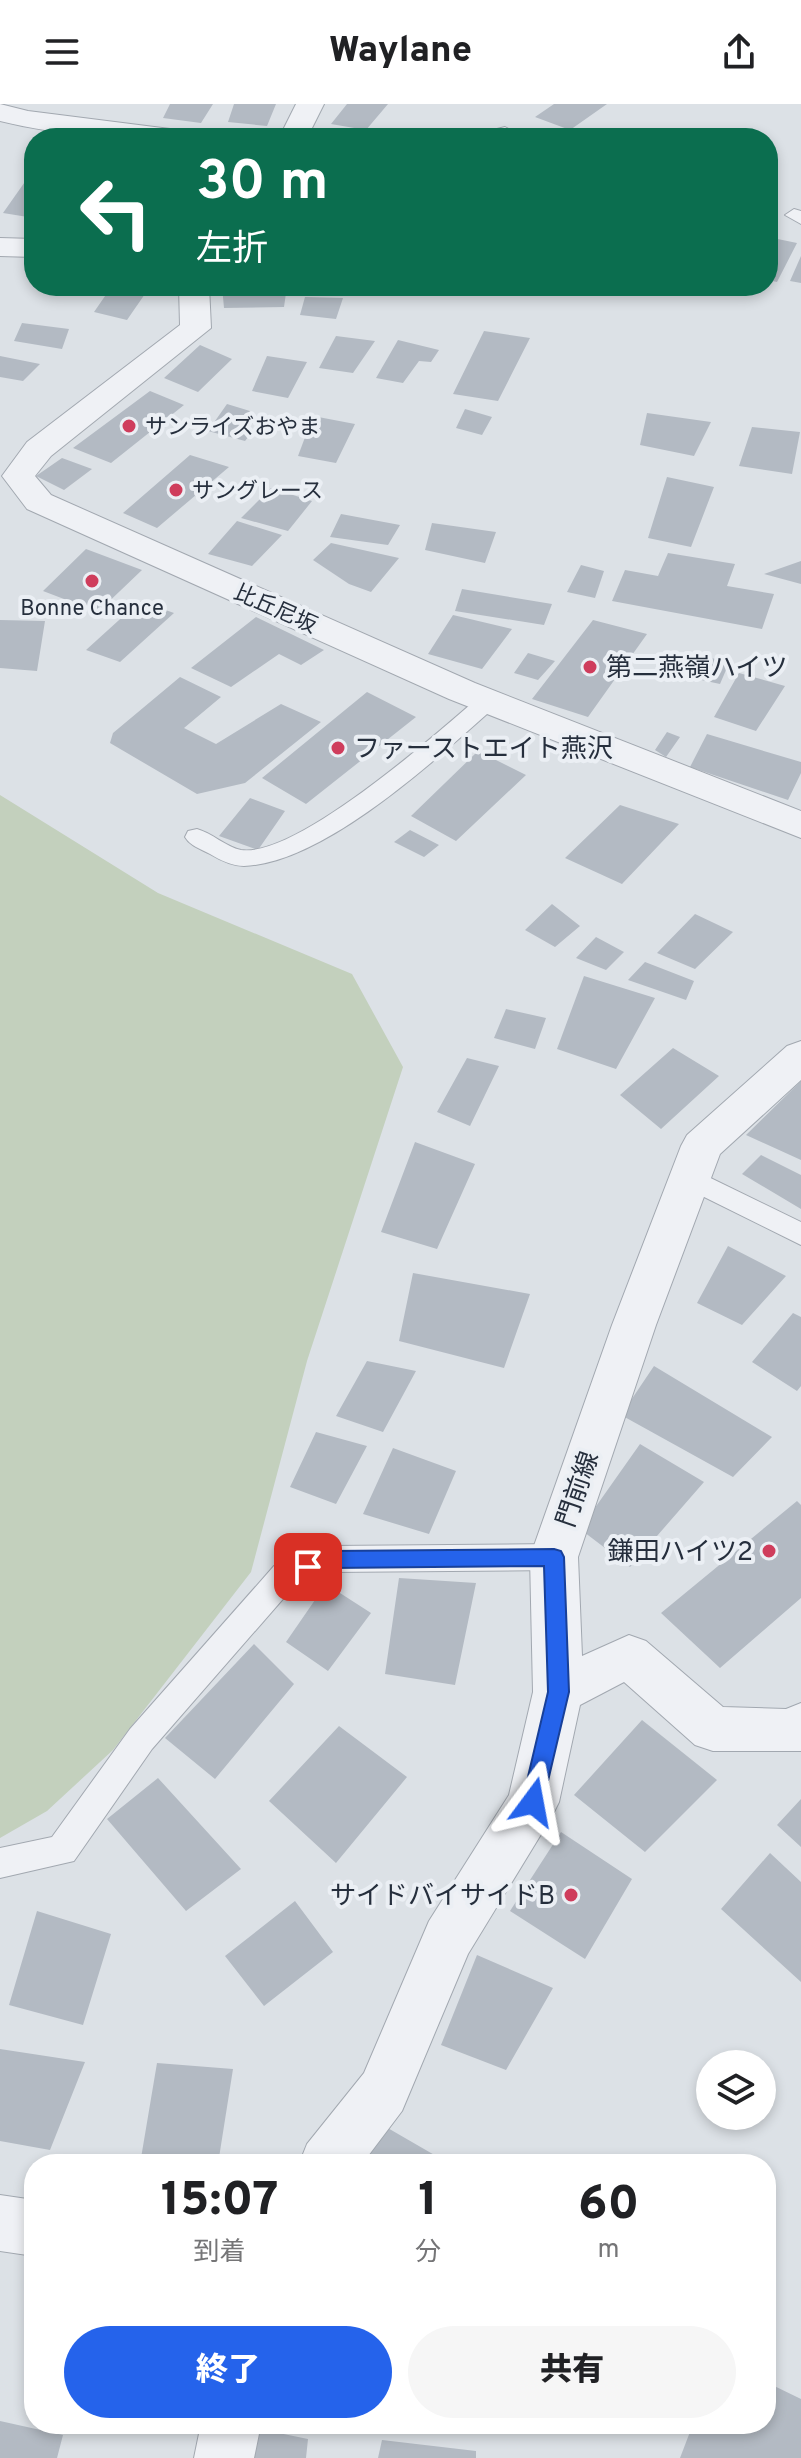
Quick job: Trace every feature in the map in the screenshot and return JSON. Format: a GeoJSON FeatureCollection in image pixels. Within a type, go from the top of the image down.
{"type":"FeatureCollection","features":[{"type":"Feature","properties":{"kind":"street"},"geometry":{"type":"LineString","coordinates":[[298,128],[310,104]]}},
{"type":"Feature","properties":{"kind":"street"},"geometry":{"type":"LineString","coordinates":[[0,112],[27,119],[99,128]]}},
{"type":"Feature","properties":{"kind":"street"},"geometry":{"type":"LineString","coordinates":[[0,247],[24,248]]}},
{"type":"Feature","properties":{"kind":"street","name":"比丘尼坂"},"geometry":{"type":"LineString","coordinates":[[194,296],[196,328],[39,449],[9,477],[39,502],[488,701],[801,825]]}},
{"type":"Feature","properties":{"kind":"street","name":"門前線"},"geometry":{"type":"LineString","coordinates":[[335,2154],[383,2092],[448,1939],[533,1802],[558,1692],[554,1557],[634,1325],[702,1146],[801,1056]]}},
{"type":"Feature","properties":{"kind":"street"},"geometry":{"type":"LineString","coordinates":[[558,1692],[629,1656],[713,1729],[796,1731],[801,1725]]}},
{"type":"Feature","properties":{"kind":"street"},"geometry":{"type":"LineString","coordinates":[[0,2223],[24,2227]]}},
{"type":"Feature","properties":{"kind":"street"},"geometry":{"type":"LineString","coordinates":[[224,2458],[229,2434]]}},
{"type":"Feature","properties":{"kind":"lane"},"geometry":{"type":"LineString","coordinates":[[197,837],[241,858],[289,850],[412,768],[488,701]]}},
{"type":"Feature","properties":{"kind":"lane"},"geometry":{"type":"LineString","coordinates":[[690,1178],[801,1234]]}},
{"type":"Feature","properties":{"kind":"lane"},"geometry":{"type":"LineString","coordinates":[[0,1863],[62,1850],[141,1739],[285,1575],[330,1559],[554,1557]]}},
{"type":"Feature","properties":{"kind":"green space"},"geometry":{"type":"Polygon","coordinates":[[[0,795],[158,893],[352,974],[403,1067],[307,1361],[251,1572],[113,1750],[47,1811],[0,1838],[0,795]]]}},
{"type":"Feature","properties":{"kind":"building"},"geometry":{"type":"Polygon","coordinates":[[[170,104],[213,104],[201,123],[163,118],[170,104]]]}},
{"type":"Feature","properties":{"kind":"building"},"geometry":{"type":"Polygon","coordinates":[[[234,104],[276,104],[267,126],[228,122],[234,104]]]}},
{"type":"Feature","properties":{"kind":"building"},"geometry":{"type":"Polygon","coordinates":[[[347,104],[388,104],[368,128],[331,124],[347,104]]]}},
{"type":"Feature","properties":{"kind":"building"},"geometry":{"type":"Polygon","coordinates":[[[554,104],[607,104],[573,128],[535,117],[554,104]]]}},
{"type":"Feature","properties":{"kind":"building"},"geometry":{"type":"Polygon","coordinates":[[[24,183],[24,216],[3,213],[24,183]]]}},
{"type":"Feature","properties":{"kind":"building"},"geometry":{"type":"Polygon","coordinates":[[[778,239],[797,243],[778,280],[778,239]]]}},
{"type":"Feature","properties":{"kind":"building"},"geometry":{"type":"Polygon","coordinates":[[[801,256],[801,283],[790,281],[801,256]]]}},
{"type":"Feature","properties":{"kind":"building"},"geometry":{"type":"Polygon","coordinates":[[[105,296],[144,296],[127,320],[94,312],[105,296]]]}},
{"type":"Feature","properties":{"kind":"building"},"geometry":{"type":"Polygon","coordinates":[[[223,296],[286,296],[284,307],[224,308],[223,296]]]}},
{"type":"Feature","properties":{"kind":"building"},"geometry":{"type":"Polygon","coordinates":[[[305,297],[343,298],[336,319],[300,315],[305,297]]]}},
{"type":"Feature","properties":{"kind":"building"},"geometry":{"type":"Polygon","coordinates":[[[22,323],[69,329],[62,349],[14,341],[22,323]]]}},
{"type":"Feature","properties":{"kind":"building"},"geometry":{"type":"Polygon","coordinates":[[[484,331],[530,338],[498,401],[453,394],[484,331]]]}},
{"type":"Feature","properties":{"kind":"building"},"geometry":{"type":"Polygon","coordinates":[[[336,336],[375,341],[353,373],[319,368],[336,336]]]}},
{"type":"Feature","properties":{"kind":"building"},"geometry":{"type":"Polygon","coordinates":[[[398,340],[439,350],[431,362],[419,361],[403,383],[376,378],[398,340]]]}},
{"type":"Feature","properties":{"kind":"building"},"geometry":{"type":"Polygon","coordinates":[[[200,345],[232,359],[198,392],[164,378],[200,345]]]}},
{"type":"Feature","properties":{"kind":"building"},"geometry":{"type":"Polygon","coordinates":[[[0,356],[40,364],[23,381],[0,377],[0,356]]]}},
{"type":"Feature","properties":{"kind":"building"},"geometry":{"type":"Polygon","coordinates":[[[267,356],[307,362],[288,398],[252,391],[267,356]]]}},
{"type":"Feature","properties":{"kind":"building","name":"サンライズおやま"},"geometry":{"type":"Polygon","coordinates":[[[150,391],[184,405],[111,463],[73,448],[150,391]]]}},
{"type":"Feature","properties":{"kind":"building"},"geometry":{"type":"Polygon","coordinates":[[[227,404],[250,411],[241,426],[254,430],[245,441],[208,431],[227,404]]]}},
{"type":"Feature","properties":{"kind":"building"},"geometry":{"type":"Polygon","coordinates":[[[465,409],[492,417],[482,435],[456,428],[465,409]]]}},
{"type":"Feature","properties":{"kind":"building"},"geometry":{"type":"Polygon","coordinates":[[[647,413],[711,422],[694,456],[640,445],[647,413]]]}},
{"type":"Feature","properties":{"kind":"building"},"geometry":{"type":"Polygon","coordinates":[[[313,416],[355,424],[336,463],[298,456],[313,416]]]}},
{"type":"Feature","properties":{"kind":"building"},"geometry":{"type":"Polygon","coordinates":[[[752,427],[800,432],[792,474],[739,466],[752,427]]]}},
{"type":"Feature","properties":{"kind":"building","name":"サングレース"},"geometry":{"type":"Polygon","coordinates":[[[190,455],[229,467],[157,528],[123,513],[190,455]]]}},
{"type":"Feature","properties":{"kind":"building"},"geometry":{"type":"Polygon","coordinates":[[[62,458],[92,469],[64,490],[36,476],[62,458]]]}},
{"type":"Feature","properties":{"kind":"building"},"geometry":{"type":"Polygon","coordinates":[[[667,477],[714,487],[691,547],[648,538],[667,477]]]}},
{"type":"Feature","properties":{"kind":"building"},"geometry":{"type":"Polygon","coordinates":[[[271,488],[312,501],[288,531],[241,518],[271,488]]]}},
{"type":"Feature","properties":{"kind":"building"},"geometry":{"type":"Polygon","coordinates":[[[341,514],[400,525],[388,545],[330,537],[341,514]]]}},
{"type":"Feature","properties":{"kind":"building"},"geometry":{"type":"Polygon","coordinates":[[[237,521],[282,535],[252,566],[208,554],[237,521]]]}},
{"type":"Feature","properties":{"kind":"building"},"geometry":{"type":"Polygon","coordinates":[[[432,523],[496,532],[485,563],[425,550],[432,523]]]}},
{"type":"Feature","properties":{"kind":"building"},"geometry":{"type":"Polygon","coordinates":[[[331,543],[399,558],[371,592],[349,584],[313,560],[331,543]]]}},
{"type":"Feature","properties":{"kind":"building","name":"Bonne Chance"},"geometry":{"type":"Polygon","coordinates":[[[86,549],[142,570],[98,612],[43,591],[86,549]]]}},
{"type":"Feature","properties":{"kind":"building"},"geometry":{"type":"Polygon","coordinates":[[[668,553],[735,564],[727,586],[774,594],[762,629],[612,601],[625,570],[658,576],[668,553]]]}},
{"type":"Feature","properties":{"kind":"building"},"geometry":{"type":"Polygon","coordinates":[[[801,561],[801,584],[764,574],[801,561]]]}},
{"type":"Feature","properties":{"kind":"building"},"geometry":{"type":"Polygon","coordinates":[[[581,565],[604,571],[595,598],[567,592],[581,565]]]}},
{"type":"Feature","properties":{"kind":"building"},"geometry":{"type":"Polygon","coordinates":[[[462,589],[552,604],[544,625],[455,611],[462,589]]]}},
{"type":"Feature","properties":{"kind":"building"},"geometry":{"type":"Polygon","coordinates":[[[140,601],[174,613],[120,662],[86,650],[140,601]]]}},
{"type":"Feature","properties":{"kind":"building"},"geometry":{"type":"Polygon","coordinates":[[[453,615],[512,629],[482,669],[428,654],[453,615]]]}},
{"type":"Feature","properties":{"kind":"building"},"geometry":{"type":"Polygon","coordinates":[[[256,617],[324,650],[301,665],[279,654],[231,687],[191,668],[256,617]]]}},
{"type":"Feature","properties":{"kind":"building"},"geometry":{"type":"Polygon","coordinates":[[[0,620],[45,621],[37,671],[0,668],[0,620]]]}},
{"type":"Feature","properties":{"kind":"building","name":"第二燕嶺ハイツ"},"geometry":{"type":"Polygon","coordinates":[[[593,620],[647,634],[588,717],[532,699],[593,620]]]}},
{"type":"Feature","properties":{"kind":"building"},"geometry":{"type":"Polygon","coordinates":[[[528,653],[555,661],[538,680],[514,673],[528,653]]]}},
{"type":"Feature","properties":{"kind":"building"},"geometry":{"type":"Polygon","coordinates":[[[705,656],[729,663],[720,684],[692,678],[705,656]]]}},
{"type":"Feature","properties":{"kind":"building"},"geometry":{"type":"Polygon","coordinates":[[[739,673],[785,686],[756,731],[714,717],[739,673]]]}},
{"type":"Feature","properties":{"kind":"building"},"geometry":{"type":"Polygon","coordinates":[[[180,677],[221,697],[184,728],[216,744],[281,704],[321,722],[245,783],[197,794],[110,743],[113,733],[180,677]]]}},
{"type":"Feature","properties":{"kind":"building","name":"ファーストエイト燕沢"},"geometry":{"type":"Polygon","coordinates":[[[367,692],[416,717],[306,804],[262,778],[367,692]]]}},
{"type":"Feature","properties":{"kind":"building"},"geometry":{"type":"Polygon","coordinates":[[[667,732],[680,737],[666,757],[655,750],[667,732]]]}},
{"type":"Feature","properties":{"kind":"building"},"geometry":{"type":"Polygon","coordinates":[[[707,734],[801,762],[801,773],[788,800],[690,767],[707,734]]]}},
{"type":"Feature","properties":{"kind":"building"},"geometry":{"type":"Polygon","coordinates":[[[478,751],[526,775],[456,841],[411,816],[478,751]]]}},
{"type":"Feature","properties":{"kind":"building"},"geometry":{"type":"Polygon","coordinates":[[[250,798],[285,811],[258,850],[219,836],[250,798]]]}},
{"type":"Feature","properties":{"kind":"building"},"geometry":{"type":"Polygon","coordinates":[[[620,805],[679,824],[622,884],[565,858],[620,805]]]}},
{"type":"Feature","properties":{"kind":"building"},"geometry":{"type":"Polygon","coordinates":[[[410,830],[439,845],[424,857],[394,842],[410,830]]]}},
{"type":"Feature","properties":{"kind":"building"},"geometry":{"type":"Polygon","coordinates":[[[552,904],[580,926],[555,947],[525,930],[552,904]]]}},
{"type":"Feature","properties":{"kind":"building"},"geometry":{"type":"Polygon","coordinates":[[[695,914],[733,932],[695,969],[657,953],[695,914]]]}},
{"type":"Feature","properties":{"kind":"building"},"geometry":{"type":"Polygon","coordinates":[[[596,937],[624,952],[606,970],[576,958],[596,937]]]}},
{"type":"Feature","properties":{"kind":"building"},"geometry":{"type":"Polygon","coordinates":[[[645,962],[694,981],[686,1000],[628,980],[645,962]]]}},
{"type":"Feature","properties":{"kind":"building"},"geometry":{"type":"Polygon","coordinates":[[[584,976],[655,998],[616,1069],[557,1049],[584,976]]]}},
{"type":"Feature","properties":{"kind":"building"},"geometry":{"type":"Polygon","coordinates":[[[506,1009],[546,1018],[535,1049],[494,1038],[506,1009]]]}},
{"type":"Feature","properties":{"kind":"building"},"geometry":{"type":"Polygon","coordinates":[[[673,1048],[719,1076],[661,1129],[620,1095],[673,1048]]]}},
{"type":"Feature","properties":{"kind":"building"},"geometry":{"type":"Polygon","coordinates":[[[467,1058],[499,1066],[470,1126],[437,1112],[467,1058]]]}},
{"type":"Feature","properties":{"kind":"building"},"geometry":{"type":"Polygon","coordinates":[[[801,1081],[801,1160],[746,1135],[801,1081]]]}},
{"type":"Feature","properties":{"kind":"building"},"geometry":{"type":"Polygon","coordinates":[[[415,1142],[475,1164],[437,1249],[381,1232],[415,1142]]]}},
{"type":"Feature","properties":{"kind":"building"},"geometry":{"type":"Polygon","coordinates":[[[761,1155],[801,1175],[801,1209],[742,1174],[761,1155]]]}},
{"type":"Feature","properties":{"kind":"building"},"geometry":{"type":"Polygon","coordinates":[[[728,1246],[786,1276],[742,1325],[697,1303],[728,1246]]]}},
{"type":"Feature","properties":{"kind":"building"},"geometry":{"type":"Polygon","coordinates":[[[413,1273],[530,1294],[504,1368],[399,1341],[413,1273]]]}},
{"type":"Feature","properties":{"kind":"building"},"geometry":{"type":"Polygon","coordinates":[[[793,1313],[801,1317],[801,1386],[797,1391],[752,1362],[793,1313]]]}},
{"type":"Feature","properties":{"kind":"building"},"geometry":{"type":"Polygon","coordinates":[[[367,1361],[416,1371],[383,1432],[336,1416],[367,1361]]]}},
{"type":"Feature","properties":{"kind":"building"},"geometry":{"type":"Polygon","coordinates":[[[654,1366],[772,1437],[733,1477],[621,1415],[654,1366]]]}},
{"type":"Feature","properties":{"kind":"building"},"geometry":{"type":"Polygon","coordinates":[[[316,1432],[367,1446],[336,1504],[290,1487],[316,1432]]]}},
{"type":"Feature","properties":{"kind":"building"},"geometry":{"type":"Polygon","coordinates":[[[640,1444],[704,1482],[630,1567],[580,1529],[640,1444]]]}},
{"type":"Feature","properties":{"kind":"building"},"geometry":{"type":"Polygon","coordinates":[[[393,1448],[456,1471],[429,1534],[363,1514],[393,1448]]]}},
{"type":"Feature","properties":{"kind":"building","name":"鎌田ハイツ2"},"geometry":{"type":"Polygon","coordinates":[[[797,1501],[801,1505],[801,1598],[720,1668],[661,1613],[797,1501]]]}},
{"type":"Feature","properties":{"kind":"building"},"geometry":{"type":"Polygon","coordinates":[[[399,1578],[476,1583],[455,1685],[385,1674],[399,1578]]]}},
{"type":"Feature","properties":{"kind":"building"},"geometry":{"type":"Polygon","coordinates":[[[326,1584],[371,1613],[328,1671],[286,1642],[326,1584]]]}},
{"type":"Feature","properties":{"kind":"building"},"geometry":{"type":"Polygon","coordinates":[[[254,1644],[294,1684],[215,1779],[165,1738],[254,1644]]]}},
{"type":"Feature","properties":{"kind":"building"},"geometry":{"type":"Polygon","coordinates":[[[642,1720],[717,1780],[645,1852],[574,1795],[642,1720]]]}},
{"type":"Feature","properties":{"kind":"building"},"geometry":{"type":"Polygon","coordinates":[[[339,1726],[407,1777],[336,1863],[269,1801],[339,1726]]]}},
{"type":"Feature","properties":{"kind":"building"},"geometry":{"type":"Polygon","coordinates":[[[158,1778],[241,1869],[186,1911],[107,1819],[158,1778]]]}},
{"type":"Feature","properties":{"kind":"building"},"geometry":{"type":"Polygon","coordinates":[[[801,1799],[801,1847],[777,1825],[801,1799]]]}},
{"type":"Feature","properties":{"kind":"building","name":"サイドバイサイドB"},"geometry":{"type":"Polygon","coordinates":[[[561,1832],[632,1879],[585,1959],[510,1911],[561,1832]]]}},
{"type":"Feature","properties":{"kind":"building"},"geometry":{"type":"Polygon","coordinates":[[[770,1853],[801,1882],[801,1982],[721,1909],[770,1853]]]}},
{"type":"Feature","properties":{"kind":"building"},"geometry":{"type":"Polygon","coordinates":[[[295,1901],[333,1952],[264,2006],[225,1956],[295,1901]]]}},
{"type":"Feature","properties":{"kind":"building"},"geometry":{"type":"Polygon","coordinates":[[[37,1911],[111,1934],[83,2025],[9,2005],[37,1911]]]}},
{"type":"Feature","properties":{"kind":"building"},"geometry":{"type":"Polygon","coordinates":[[[477,1955],[553,1988],[506,2070],[441,2045],[477,1955]]]}},
{"type":"Feature","properties":{"kind":"building"},"geometry":{"type":"Polygon","coordinates":[[[0,2049],[85,2062],[50,2150],[0,2141],[0,2049]]]}},
{"type":"Feature","properties":{"kind":"building"},"geometry":{"type":"Polygon","coordinates":[[[157,2063],[233,2069],[220,2154],[142,2154],[157,2063]]]}},
{"type":"Feature","properties":{"kind":"building"},"geometry":{"type":"Polygon","coordinates":[[[386,2127],[433,2154],[370,2154],[386,2127]]]}},
{"type":"Feature","properties":{"kind":"building"},"geometry":{"type":"Polygon","coordinates":[[[776,2387],[801,2399],[801,2458],[680,2458],[689,2434],[776,2434],[776,2387]]]}},
{"type":"Feature","properties":{"kind":"building"},"geometry":{"type":"Polygon","coordinates":[[[0,2421],[24,2426],[24,2434],[63,2435],[57,2458],[0,2458],[0,2421]]]}},
{"type":"Feature","properties":{"kind":"building"},"geometry":{"type":"Polygon","coordinates":[[[253,2434],[283,2434],[308,2439],[306,2458],[250,2458],[253,2434]]]}},
{"type":"Feature","properties":{"kind":"building"},"geometry":{"type":"Polygon","coordinates":[[[382,2440],[476,2451],[476,2458],[378,2458],[382,2440]]]}},
{"type":"Feature","properties":{"kind":"place","name":"サンライズおやま"},"geometry":{"type":"Point","coordinates":[129,426]}},
{"type":"Feature","properties":{"kind":"place","name":"サングレース"},"geometry":{"type":"Point","coordinates":[176,490]}},
{"type":"Feature","properties":{"kind":"place","name":"Bonne Chance"},"geometry":{"type":"Point","coordinates":[92,581]}},
{"type":"Feature","properties":{"kind":"place","name":"第二燕嶺ハイツ"},"geometry":{"type":"Point","coordinates":[590,667]}},
{"type":"Feature","properties":{"kind":"place","name":"ファーストエイト燕沢"},"geometry":{"type":"Point","coordinates":[338,748]}},
{"type":"Feature","properties":{"kind":"place","name":"鎌田ハイツ2"},"geometry":{"type":"Point","coordinates":[769,1551]}},
{"type":"Feature","properties":{"kind":"place","name":"サイドバイサイドB"},"geometry":{"type":"Point","coordinates":[571,1895]}},
{"type":"Feature","properties":{"kind":"route"},"geometry":{"type":"LineString","coordinates":[[308,1567],[330,1559],[554,1557],[558,1692],[533,1802]]}}]}
